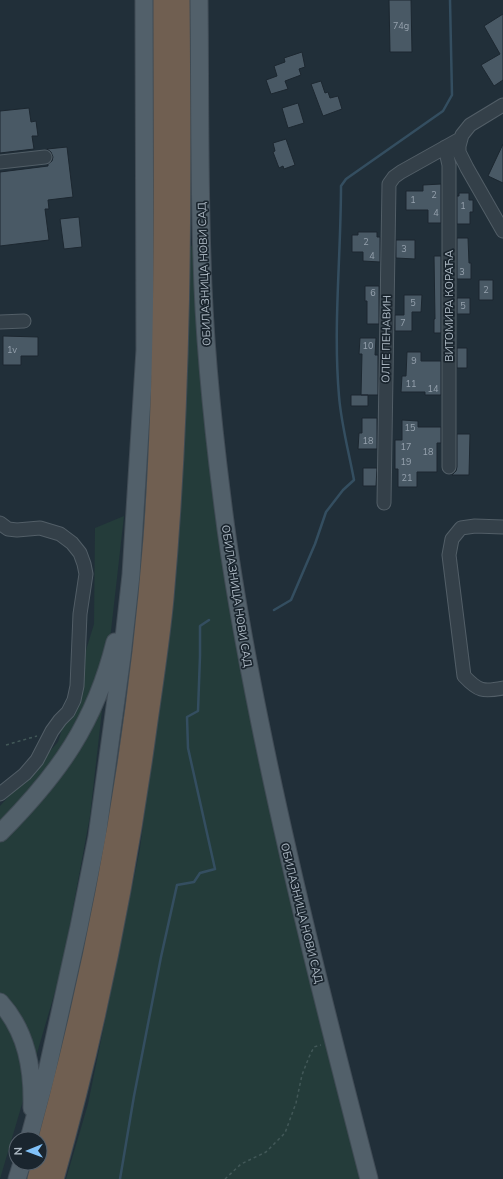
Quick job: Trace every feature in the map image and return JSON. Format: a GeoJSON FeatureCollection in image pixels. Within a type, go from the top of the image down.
{"type":"FeatureCollection","features":[{"type":"Feature","properties":{"kind":"highway"},"geometry":{"type":"LineString","coordinates":[[37,1179],[58,1105],[109,873],[120,809],[146,610],[153,536],[161,388],[164,259],[163,0]]}},
{"type":"Feature","properties":{"kind":"highway"},"geometry":{"type":"LineString","coordinates":[[54,1179],[72,1116],[107,966],[125,875],[136,811],[163,606],[174,461],[179,350],[181,242],[180,0]]}},
{"type":"Feature","properties":{"kind":"main road"},"geometry":{"type":"LineString","coordinates":[[31,1131],[79,927],[97,837],[122,656],[131,575],[145,350],[144,0]]}},
{"type":"Feature","properties":{"kind":"main road","name":"ОБИЛАЗНИЦА НОВИ САД"},"geometry":{"type":"LineString","coordinates":[[199,0],[202,260],[206,346],[222,501],[230,557],[250,671],[279,816],[334,1042],[370,1179]]}},
{"type":"Feature","properties":{"kind":"main road"},"geometry":{"type":"LineString","coordinates":[[0,833],[27,805],[52,775],[73,745],[85,724],[110,661],[131,575]]}},
{"type":"Feature","properties":{"kind":"main road"},"geometry":{"type":"LineString","coordinates":[[0,1002],[22,1035],[28,1056],[32,1106],[30,1131]]}},
{"type":"Feature","properties":{"kind":"street"},"geometry":{"type":"LineString","coordinates":[[503,105],[470,125],[462,134],[460,139],[460,152],[462,160],[503,231]]}},
{"type":"Feature","properties":{"kind":"street"},"geometry":{"type":"LineString","coordinates":[[445,146],[460,139]]}},
{"type":"Feature","properties":{"kind":"street","name":"ОЛГЕ ПЕНАВИН"},"geometry":{"type":"LineString","coordinates":[[384,503],[388,184],[401,172],[445,146]]}},
{"type":"Feature","properties":{"kind":"street","name":"ВИТОМИРА КОРАЋА"},"geometry":{"type":"LineString","coordinates":[[445,146],[449,165],[449,467]]}},
{"type":"Feature","properties":{"kind":"street"},"geometry":{"type":"LineString","coordinates":[[0,162],[45,157]]}},
{"type":"Feature","properties":{"kind":"street"},"geometry":{"type":"LineString","coordinates":[[0,322],[24,321]]}},
{"type":"Feature","properties":{"kind":"street"},"geometry":{"type":"LineString","coordinates":[[0,523],[8,529],[17,530],[40,528],[60,534],[72,543],[80,553],[86,574],[80,614],[77,686],[74,700],[68,712],[52,731],[35,763],[25,774],[0,794]]}},
{"type":"Feature","properties":{"kind":"street"},"geometry":{"type":"LineString","coordinates":[[503,527],[475,526],[460,528],[452,539],[449,555],[464,676],[474,687],[490,690],[503,688]]}},
{"type":"Feature","properties":{"kind":"path"},"geometry":{"type":"LineString","coordinates":[[6,745],[52,731]]}},
{"type":"Feature","properties":{"kind":"path"},"geometry":{"type":"LineString","coordinates":[[226,1179],[241,1164],[266,1152],[285,1133],[296,1103],[302,1075],[314,1047],[334,1042]]}},
{"type":"Feature","properties":{"kind":"green space"},"geometry":{"type":"Polygon","coordinates":[[[196,242],[202,397],[215,517],[227,587],[286,882],[355,1148],[361,1179],[66,1179],[88,1104],[140,848],[164,656],[183,460],[190,247],[196,242]]]}},
{"type":"Feature","properties":{"kind":"green space"},"geometry":{"type":"Polygon","coordinates":[[[124,516],[90,816],[62,968],[14,1131],[8,1131],[8,1152],[0,1179],[0,806],[58,742],[94,624],[95,528],[124,516]]]}},
{"type":"Feature","properties":{"kind":"building"},"geometry":{"type":"Polygon","coordinates":[[[389,0],[411,0],[412,52],[390,52],[389,0]]]}},
{"type":"Feature","properties":{"kind":"building"},"geometry":{"type":"Polygon","coordinates":[[[503,14],[503,80],[494,86],[481,65],[500,54],[484,26],[503,14]]]}},
{"type":"Feature","properties":{"kind":"building"},"geometry":{"type":"Polygon","coordinates":[[[302,52],[305,67],[299,69],[301,75],[285,81],[288,89],[271,94],[266,80],[277,76],[274,66],[285,62],[284,58],[302,52]]]}},
{"type":"Feature","properties":{"kind":"building"},"geometry":{"type":"Polygon","coordinates":[[[321,81],[325,93],[328,92],[330,98],[338,96],[342,109],[323,116],[311,84],[321,81]]]}},
{"type":"Feature","properties":{"kind":"building"},"geometry":{"type":"Polygon","coordinates":[[[298,103],[304,123],[288,128],[282,108],[298,103]]]}},
{"type":"Feature","properties":{"kind":"building"},"geometry":{"type":"Polygon","coordinates":[[[29,108],[31,122],[36,121],[38,136],[32,136],[34,149],[0,153],[0,111],[29,108]]]}},
{"type":"Feature","properties":{"kind":"building"},"geometry":{"type":"Polygon","coordinates":[[[286,139],[295,165],[284,169],[283,166],[279,168],[273,152],[275,151],[273,143],[286,139]]]}},
{"type":"Feature","properties":{"kind":"building"},"geometry":{"type":"Polygon","coordinates":[[[503,144],[503,183],[488,176],[503,144]]]}},
{"type":"Feature","properties":{"kind":"building"},"geometry":{"type":"Polygon","coordinates":[[[67,147],[73,197],[48,200],[49,209],[45,209],[49,240],[0,246],[0,172],[48,166],[53,157],[51,152],[47,149],[67,147]]]}},
{"type":"Feature","properties":{"kind":"building"},"geometry":{"type":"Polygon","coordinates":[[[441,184],[441,223],[428,223],[428,210],[406,210],[406,191],[423,191],[423,185],[441,184]]]}},
{"type":"Feature","properties":{"kind":"building"},"geometry":{"type":"Polygon","coordinates":[[[459,193],[469,193],[469,200],[473,200],[473,212],[470,212],[470,224],[457,224],[457,196],[459,196],[459,193]]]}},
{"type":"Feature","properties":{"kind":"building"},"geometry":{"type":"Polygon","coordinates":[[[79,217],[82,247],[64,249],[60,219],[79,217]]]}},
{"type":"Feature","properties":{"kind":"building"},"geometry":{"type":"Polygon","coordinates":[[[358,232],[377,232],[377,237],[380,237],[380,262],[363,261],[363,252],[352,252],[352,235],[358,235],[358,232]]]}},
{"type":"Feature","properties":{"kind":"building"},"geometry":{"type":"Polygon","coordinates":[[[457,238],[468,238],[471,279],[457,279],[457,238]]]}},
{"type":"Feature","properties":{"kind":"building"},"geometry":{"type":"Polygon","coordinates":[[[396,240],[415,240],[415,259],[396,258],[396,240]]]}},
{"type":"Feature","properties":{"kind":"building"},"geometry":{"type":"Polygon","coordinates":[[[434,256],[441,256],[441,333],[434,333],[434,256]]]}},
{"type":"Feature","properties":{"kind":"building"},"geometry":{"type":"Polygon","coordinates":[[[479,280],[493,280],[493,300],[479,300],[479,280]]]}},
{"type":"Feature","properties":{"kind":"building"},"geometry":{"type":"Polygon","coordinates":[[[365,286],[379,286],[379,324],[367,324],[367,301],[365,301],[365,286]]]}},
{"type":"Feature","properties":{"kind":"building"},"geometry":{"type":"Polygon","coordinates":[[[404,295],[422,295],[421,312],[412,312],[412,331],[395,331],[395,315],[404,315],[404,295]]]}},
{"type":"Feature","properties":{"kind":"building"},"geometry":{"type":"Polygon","coordinates":[[[457,298],[470,298],[470,314],[457,314],[457,298]]]}},
{"type":"Feature","properties":{"kind":"building"},"geometry":{"type":"Polygon","coordinates":[[[3,336],[38,337],[38,356],[21,356],[21,365],[3,365],[3,336]]]}},
{"type":"Feature","properties":{"kind":"building"},"geometry":{"type":"Polygon","coordinates":[[[360,338],[376,338],[375,355],[378,355],[378,395],[361,395],[362,354],[359,354],[360,338]]]}},
{"type":"Feature","properties":{"kind":"building"},"geometry":{"type":"Polygon","coordinates":[[[457,348],[467,348],[467,368],[457,368],[457,348]]]}},
{"type":"Feature","properties":{"kind":"building"},"geometry":{"type":"Polygon","coordinates":[[[407,352],[421,352],[421,361],[441,361],[441,395],[425,395],[425,392],[401,392],[402,376],[406,376],[407,352]]]}},
{"type":"Feature","properties":{"kind":"building"},"geometry":{"type":"Polygon","coordinates":[[[351,395],[368,395],[368,406],[351,406],[351,395]]]}},
{"type":"Feature","properties":{"kind":"building"},"geometry":{"type":"Polygon","coordinates":[[[362,418],[377,418],[377,449],[358,449],[359,433],[362,433],[362,418]]]}},
{"type":"Feature","properties":{"kind":"building"},"geometry":{"type":"Polygon","coordinates":[[[402,420],[418,421],[418,427],[441,427],[441,443],[437,443],[437,472],[417,472],[417,487],[398,487],[398,469],[395,469],[395,440],[402,440],[402,420]]]}},
{"type":"Feature","properties":{"kind":"building"},"geometry":{"type":"Polygon","coordinates":[[[457,434],[470,434],[469,475],[452,475],[456,471],[457,467],[457,434]]]}},
{"type":"Feature","properties":{"kind":"building"},"geometry":{"type":"Polygon","coordinates":[[[363,468],[377,468],[376,486],[363,486],[363,468]]]}},
{"type":"Feature","properties":{"kind":"waterway"},"geometry":{"type":"LineString","coordinates":[[274,610],[291,600],[315,544],[326,512],[343,490],[354,480],[341,417],[337,370],[341,186],[346,179],[443,111],[452,95],[450,0]]}},
{"type":"Feature","properties":{"kind":"waterway"},"geometry":{"type":"LineString","coordinates":[[120,1179],[134,1096],[161,957],[177,885],[194,882],[200,873],[215,869],[188,748],[187,717],[198,711],[200,626],[209,620]]}}]}
